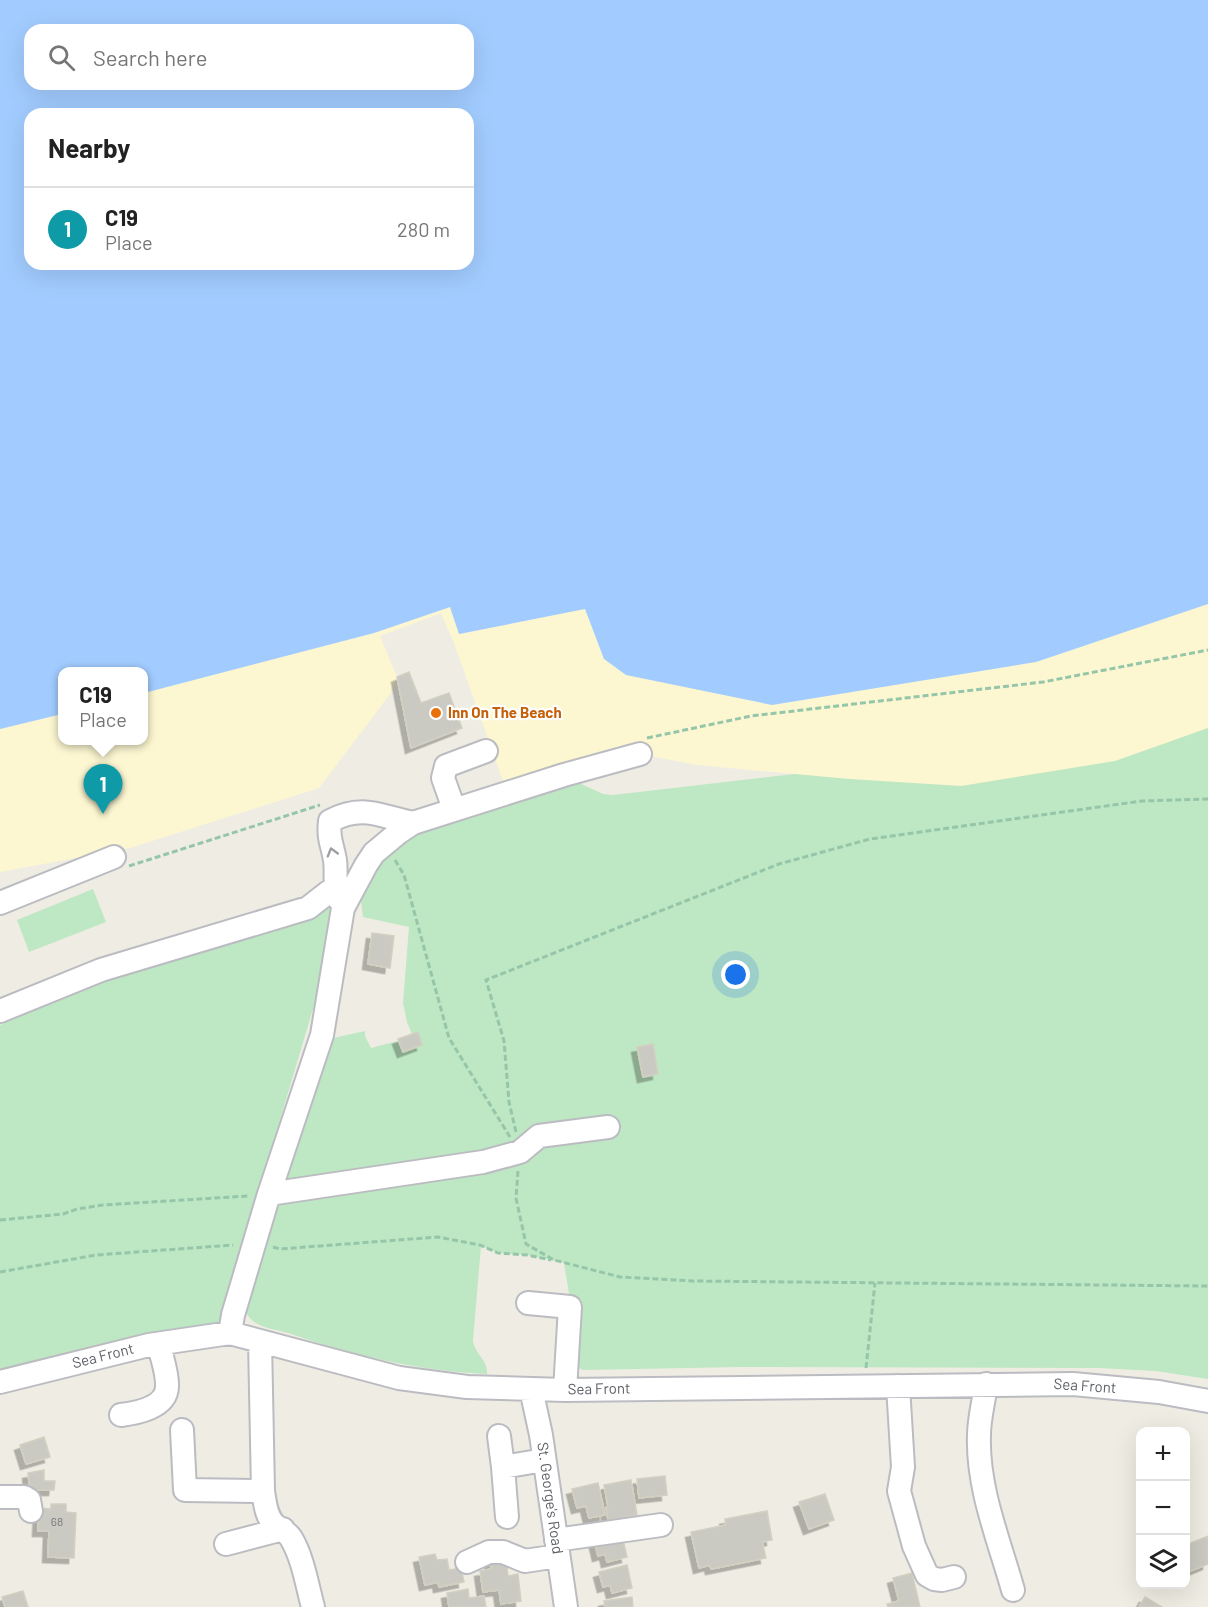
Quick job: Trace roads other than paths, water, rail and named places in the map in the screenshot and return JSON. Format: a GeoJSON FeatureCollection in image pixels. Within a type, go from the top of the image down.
{"type":"FeatureCollection","features":[{"type":"Feature","properties":{"kind":"street"},"geometry":{"type":"LineString","coordinates":[[454,809],[443,778],[446,766],[486,751]]}},
{"type":"Feature","properties":{"kind":"street"},"geometry":{"type":"LineString","coordinates":[[230,1333],[233,1315],[269,1194],[322,1035],[343,908],[366,865],[379,848],[413,823],[564,775],[640,754]]}},
{"type":"Feature","properties":{"kind":"street"},"geometry":{"type":"LineString","coordinates":[[343,908],[335,887],[335,862],[328,838],[330,821],[346,813],[366,811],[413,823]]}},
{"type":"Feature","properties":{"kind":"street"},"geometry":{"type":"LineString","coordinates":[[366,811],[378,832],[379,848]]}},
{"type":"Feature","properties":{"kind":"street"},"geometry":{"type":"LineString","coordinates":[[0,903],[114,857]]}},
{"type":"Feature","properties":{"kind":"street"},"geometry":{"type":"LineString","coordinates":[[0,1011],[101,970],[308,908],[335,887]]}},
{"type":"Feature","properties":{"kind":"street"},"geometry":{"type":"LineString","coordinates":[[269,1194],[483,1162],[520,1152],[539,1136],[608,1127]]}},
{"type":"Feature","properties":{"kind":"street"},"geometry":{"type":"LineString","coordinates":[[528,1303],[570,1307],[565,1389]]}},
{"type":"Feature","properties":{"kind":"street","name":"Sea Front"},"geometry":{"type":"LineString","coordinates":[[0,1382],[159,1344],[230,1333],[399,1378],[467,1387],[565,1389],[1073,1384],[1159,1392],[1208,1401]]}},
{"type":"Feature","properties":{"kind":"street"},"geometry":{"type":"LineString","coordinates":[[260,1341],[263,1491],[268,1516],[275,1526],[283,1529],[291,1537],[313,1607]]}},
{"type":"Feature","properties":{"kind":"street"},"geometry":{"type":"LineString","coordinates":[[121,1414],[145,1411],[165,1394],[167,1387],[159,1344]]}},
{"type":"Feature","properties":{"kind":"street"},"geometry":{"type":"LineString","coordinates":[[986,1384],[979,1435],[980,1463],[984,1488],[1013,1590]]}},
{"type":"Feature","properties":{"kind":"street"},"geometry":{"type":"LineString","coordinates":[[898,1386],[903,1467],[899,1491],[914,1546],[927,1575],[942,1580],[954,1577]]}},
{"type":"Feature","properties":{"kind":"street","name":"St. George's Road"},"geometry":{"type":"LineString","coordinates":[[531,1389],[566,1607]]}},
{"type":"Feature","properties":{"kind":"street"},"geometry":{"type":"LineString","coordinates":[[182,1430],[185,1490],[263,1491]]}},
{"type":"Feature","properties":{"kind":"street"},"geometry":{"type":"LineString","coordinates":[[499,1436],[507,1517]]}},
{"type":"Feature","properties":{"kind":"street"},"geometry":{"type":"LineString","coordinates":[[503,1467],[544,1460]]}},
{"type":"Feature","properties":{"kind":"street"},"geometry":{"type":"LineString","coordinates":[[0,1497],[24,1497],[28,1500],[31,1511]]}},
{"type":"Feature","properties":{"kind":"street"},"geometry":{"type":"LineString","coordinates":[[467,1562],[489,1552],[503,1552],[525,1561],[557,1548],[661,1525]]}},
{"type":"Feature","properties":{"kind":"street"},"geometry":{"type":"LineString","coordinates":[[226,1544],[283,1529]]}},
{"type":"Feature","properties":{"kind":"water"},"geometry":{"type":"Polygon","coordinates":[[[0,0],[1208,0],[1208,604],[1036,662],[772,705],[626,675],[604,659],[585,609],[459,634],[450,607],[374,633],[148,692],[148,667],[58,667],[58,715],[0,729],[0,0]]]}},
{"type":"Feature","properties":{"kind":"place","name":"Inn On The Beach"},"geometry":{"type":"Point","coordinates":[436,713]}},
{"type":"Feature","properties":{"kind":"place","name":"C19"},"geometry":{"type":"Point","coordinates":[103,814]}}]}
